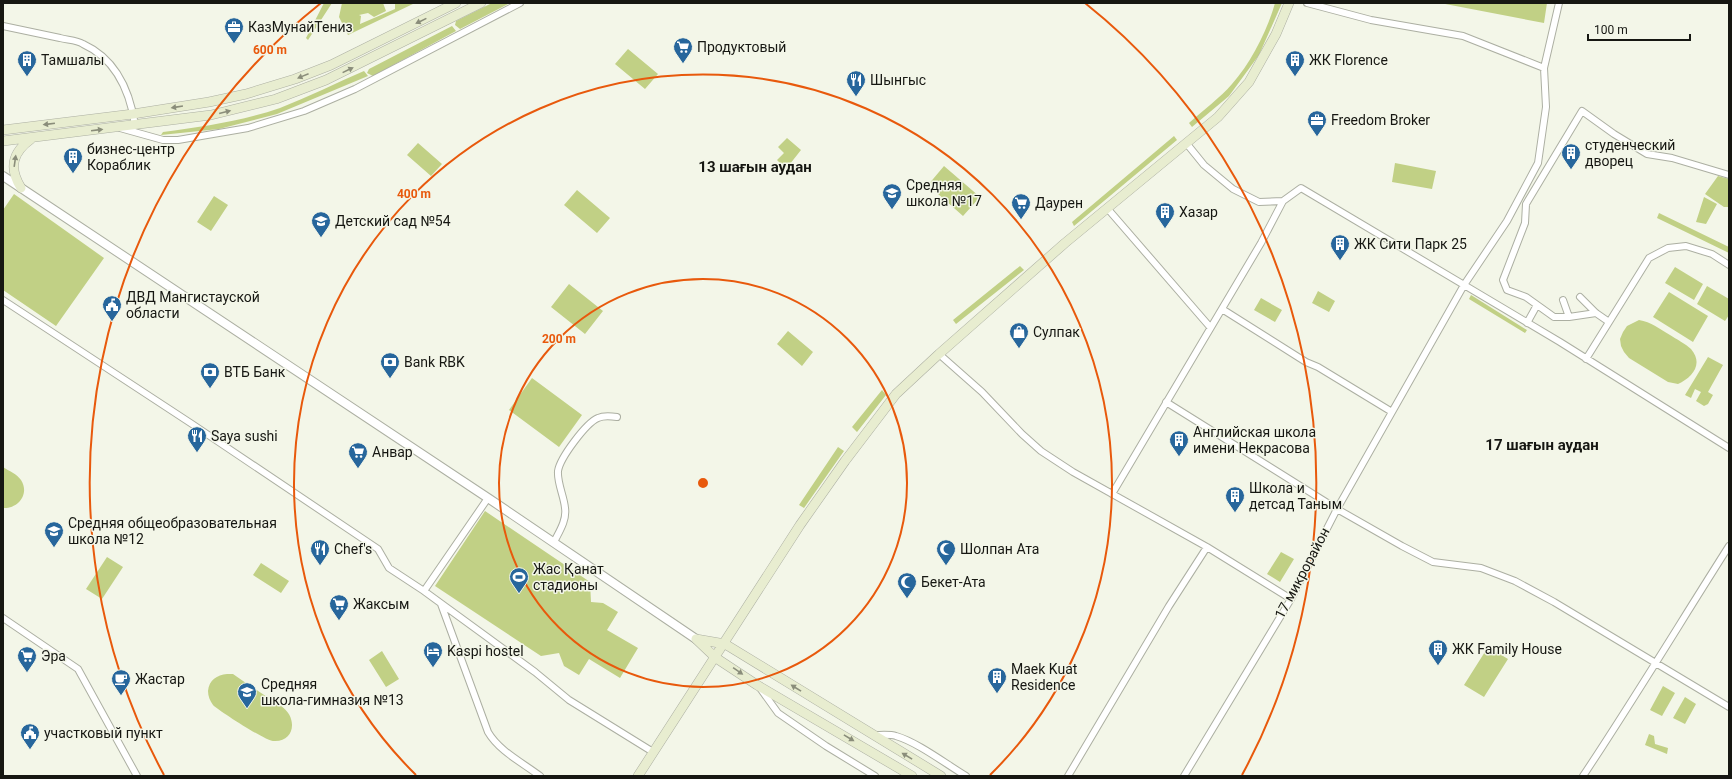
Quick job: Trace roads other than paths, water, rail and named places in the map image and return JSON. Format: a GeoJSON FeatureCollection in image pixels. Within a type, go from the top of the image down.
{"type":"FeatureCollection","features":[{"type":"Feature","properties":{"kind":"main road"},"geometry":{"type":"LineString","coordinates":[[3,130],[133,114],[209,102],[246,94],[295,79],[331,65],[456,3]]}},
{"type":"Feature","properties":{"kind":"main road"},"geometry":{"type":"LineString","coordinates":[[3,141],[117,128],[211,115],[276,99],[326,80],[481,3]]}},
{"type":"Feature","properties":{"kind":"main road"},"geometry":{"type":"LineString","coordinates":[[638,776],[716,658],[800,525],[845,461],[896,394],[939,354],[1107,208],[1218,117],[1249,82],[1276,34],[1289,3]]}},
{"type":"Feature","properties":{"kind":"main road"},"geometry":{"type":"LineString","coordinates":[[21,188],[15,172],[14,159],[19,147],[31,138]]}},
{"type":"Feature","properties":{"kind":"main road"},"geometry":{"type":"LineString","coordinates":[[696,639],[725,644],[941,776]]}},
{"type":"Feature","properties":{"kind":"main road"},"geometry":{"type":"LineString","coordinates":[[696,639],[716,658],[731,666],[758,685],[912,776]]}},
{"type":"Feature","properties":{"kind":"street"},"geometry":{"type":"LineString","coordinates":[[117,128],[163,140],[178,140],[248,128],[304,111],[355,89],[520,3]]}},
{"type":"Feature","properties":{"kind":"street"},"geometry":{"type":"LineString","coordinates":[[1307,3],[1371,20],[1463,36],[1544,68]]}},
{"type":"Feature","properties":{"kind":"street","name":"17 микрорайон"},"geometry":{"type":"LineString","coordinates":[[1184,776],[1291,599],[1337,509],[1464,285],[1503,227],[1538,163],[1546,106],[1544,68],[1559,3]]}},
{"type":"Feature","properties":{"kind":"street"},"geometry":{"type":"LineString","coordinates":[[3,26],[83,43],[97,52],[113,66],[123,82],[135,125]]}},
{"type":"Feature","properties":{"kind":"street"},"geometry":{"type":"LineString","coordinates":[[1596,313],[1569,317],[1554,317],[1526,297],[1507,290],[1503,280],[1525,223],[1526,204],[1582,112],[1647,154],[1672,158],[1729,175]]}},
{"type":"Feature","properties":{"kind":"street"},"geometry":{"type":"LineString","coordinates":[[1186,144],[1204,165],[1233,189],[1259,202],[1283,201]]}},
{"type":"Feature","properties":{"kind":"street"},"geometry":{"type":"LineString","coordinates":[[3,176],[554,542],[696,639]]}},
{"type":"Feature","properties":{"kind":"street"},"geometry":{"type":"LineString","coordinates":[[1112,494],[1261,243],[1283,201],[1301,188],[1527,323],[1729,448]]}},
{"type":"Feature","properties":{"kind":"street"},"geometry":{"type":"LineString","coordinates":[[1107,208],[1210,327]]}},
{"type":"Feature","properties":{"kind":"street"},"geometry":{"type":"LineString","coordinates":[[1586,359],[1649,258],[1668,248],[1686,246],[1700,249],[1712,254],[1729,265]]}},
{"type":"Feature","properties":{"kind":"street"},"geometry":{"type":"LineString","coordinates":[[1580,297],[1596,313],[1610,322]]}},
{"type":"Feature","properties":{"kind":"street"},"geometry":{"type":"LineString","coordinates":[[3,300],[192,424],[378,549],[389,568],[424,591],[535,672],[569,700],[654,752]]}},
{"type":"Feature","properties":{"kind":"street"},"geometry":{"type":"LineString","coordinates":[[1563,300],[1569,317]]}},
{"type":"Feature","properties":{"kind":"street"},"geometry":{"type":"LineString","coordinates":[[1527,323],[1537,305]]}},
{"type":"Feature","properties":{"kind":"street"},"geometry":{"type":"LineString","coordinates":[[1222,309],[1306,362],[1318,367],[1392,412]]}},
{"type":"Feature","properties":{"kind":"street"},"geometry":{"type":"LineString","coordinates":[[939,354],[982,392],[1022,434],[1041,451],[1073,472],[1207,547],[1291,599]]}},
{"type":"Feature","properties":{"kind":"street"},"geometry":{"type":"LineString","coordinates":[[1166,402],[1337,509],[1433,562],[1481,568],[1515,581],[1554,602],[1729,707]]}},
{"type":"Feature","properties":{"kind":"street"},"geometry":{"type":"LineString","coordinates":[[554,542],[565,516],[565,508],[558,471],[562,463],[585,428],[598,418],[609,416],[617,417]]}},
{"type":"Feature","properties":{"kind":"street"},"geometry":{"type":"LineString","coordinates":[[424,591],[488,498]]}},
{"type":"Feature","properties":{"kind":"street"},"geometry":{"type":"LineString","coordinates":[[1582,776],[1656,664],[1676,629],[1729,546]]}},
{"type":"Feature","properties":{"kind":"street"},"geometry":{"type":"LineString","coordinates":[[1068,776],[1169,606],[1207,547]]}},
{"type":"Feature","properties":{"kind":"street"},"geometry":{"type":"LineString","coordinates":[[441,604],[488,732],[499,746],[540,776]]}},
{"type":"Feature","properties":{"kind":"street"},"geometry":{"type":"LineString","coordinates":[[3,618],[78,669],[137,776]]}},
{"type":"Feature","properties":{"kind":"street"},"geometry":{"type":"LineString","coordinates":[[758,685],[778,713],[826,746],[875,776]]}},
{"type":"Feature","properties":{"kind":"street"},"geometry":{"type":"LineString","coordinates":[[872,734],[895,735],[924,750],[966,776]]}},
{"type":"Feature","properties":{"kind":"place","name":"КазМунайТениз"},"geometry":{"type":"Point","coordinates":[234,44]}},
{"type":"Feature","properties":{"kind":"place","name":"Продуктовый"},"geometry":{"type":"Point","coordinates":[683,64]}},
{"type":"Feature","properties":{"kind":"place","name":"Тамшалы"},"geometry":{"type":"Point","coordinates":[27,77]}},
{"type":"Feature","properties":{"kind":"place","name":"ЖК Florence"},"geometry":{"type":"Point","coordinates":[1295,77]}},
{"type":"Feature","properties":{"kind":"place","name":"Шынгыс"},"geometry":{"type":"Point","coordinates":[856,97]}},
{"type":"Feature","properties":{"kind":"place","name":"Freedom Broker"},"geometry":{"type":"Point","coordinates":[1317,137]}},
{"type":"Feature","properties":{"kind":"place","name":"студенческий дворец"},"geometry":{"type":"Point","coordinates":[1571,170]}},
{"type":"Feature","properties":{"kind":"place","name":"бизнес-центр Кораблик"},"geometry":{"type":"Point","coordinates":[73,174]}},
{"type":"Feature","properties":{"kind":"place","name":"Средняя школа №17"},"geometry":{"type":"Point","coordinates":[892,210]}},
{"type":"Feature","properties":{"kind":"place","name":"Даурен"},"geometry":{"type":"Point","coordinates":[1021,220]}},
{"type":"Feature","properties":{"kind":"place","name":"Хазар"},"geometry":{"type":"Point","coordinates":[1165,229]}},
{"type":"Feature","properties":{"kind":"place","name":"Детский сад №54"},"geometry":{"type":"Point","coordinates":[321,238]}},
{"type":"Feature","properties":{"kind":"place","name":"ЖК Сити Парк 25"},"geometry":{"type":"Point","coordinates":[1340,261]}},
{"type":"Feature","properties":{"kind":"place","name":"ДВД Мангистауской области"},"geometry":{"type":"Point","coordinates":[112,322]}},
{"type":"Feature","properties":{"kind":"place","name":"Сулпак"},"geometry":{"type":"Point","coordinates":[1019,349]}},
{"type":"Feature","properties":{"kind":"place","name":"Bank RBK"},"geometry":{"type":"Point","coordinates":[390,379]}},
{"type":"Feature","properties":{"kind":"place","name":"ВТБ Банк"},"geometry":{"type":"Point","coordinates":[210,389]}},
{"type":"Feature","properties":{"kind":"place","name":"Saya sushi"},"geometry":{"type":"Point","coordinates":[197,453]}},
{"type":"Feature","properties":{"kind":"place","name":"Английская школа имени Некрасова"},"geometry":{"type":"Point","coordinates":[1179,457]}},
{"type":"Feature","properties":{"kind":"place","name":"Анвар"},"geometry":{"type":"Point","coordinates":[358,469]}},
{"type":"Feature","properties":{"kind":"place","name":"Школа и детсад Таным"},"geometry":{"type":"Point","coordinates":[1235,513]}},
{"type":"Feature","properties":{"kind":"place","name":"Средняя общеобразовательная школа №12"},"geometry":{"type":"Point","coordinates":[54,548]}},
{"type":"Feature","properties":{"kind":"place","name":"Chef's"},"geometry":{"type":"Point","coordinates":[320,566]}},
{"type":"Feature","properties":{"kind":"place","name":"Шолпан Ата"},"geometry":{"type":"Point","coordinates":[946,566]}},
{"type":"Feature","properties":{"kind":"place","name":"Жас Қанат стадионы"},"geometry":{"type":"Point","coordinates":[519,594]}},
{"type":"Feature","properties":{"kind":"place","name":"Бекет-Ата"},"geometry":{"type":"Point","coordinates":[907,599]}},
{"type":"Feature","properties":{"kind":"place","name":"Жаксым"},"geometry":{"type":"Point","coordinates":[339,621]}},
{"type":"Feature","properties":{"kind":"place","name":"ЖК Family House"},"geometry":{"type":"Point","coordinates":[1438,666]}},
{"type":"Feature","properties":{"kind":"place","name":"Kaspi hostel"},"geometry":{"type":"Point","coordinates":[433,668]}},
{"type":"Feature","properties":{"kind":"place","name":"Эра"},"geometry":{"type":"Point","coordinates":[27,673]}},
{"type":"Feature","properties":{"kind":"place","name":"Maek Kuat Residence"},"geometry":{"type":"Point","coordinates":[997,694]}},
{"type":"Feature","properties":{"kind":"place","name":"Жастар"},"geometry":{"type":"Point","coordinates":[121,696]}},
{"type":"Feature","properties":{"kind":"place","name":"Средняя школа-гимназия №13"},"geometry":{"type":"Point","coordinates":[247,709]}},
{"type":"Feature","properties":{"kind":"place","name":"участковый пункт"},"geometry":{"type":"Point","coordinates":[30,750]}},
{"type":"Feature","properties":{"kind":"district","name":"13 шағын аудан"},"geometry":{"type":"Point","coordinates":[755,167]}},
{"type":"Feature","properties":{"kind":"district","name":"17 шағын аудан"},"geometry":{"type":"Point","coordinates":[1542,445]}}]}
